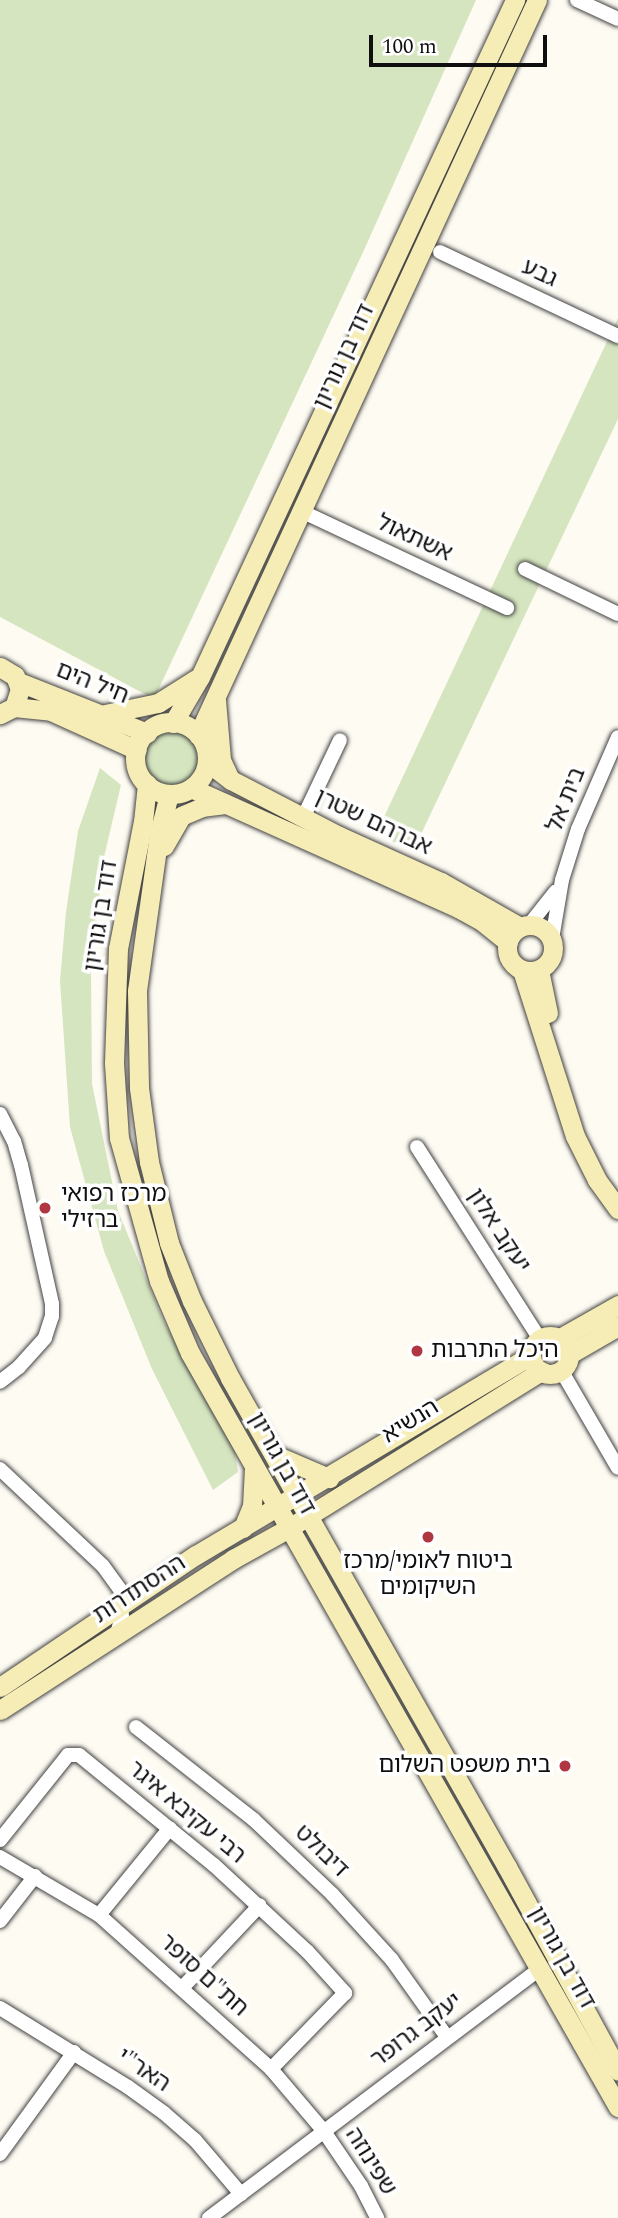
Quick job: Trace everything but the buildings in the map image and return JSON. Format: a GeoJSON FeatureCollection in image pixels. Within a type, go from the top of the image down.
{"type":"FeatureCollection","features":[{"type":"Feature","properties":{"kind":"main road","name":"דוד בן גוריון"},"geometry":{"type":"LineString","coordinates":[[173,723],[200,677],[515,0]]}},
{"type":"Feature","properties":{"kind":"main road","name":"דוד בן גוריון"},"geometry":{"type":"LineString","coordinates":[[198,735],[537,0]]}},
{"type":"Feature","properties":{"kind":"main road","name":"חיל הים"},"geometry":{"type":"LineString","coordinates":[[0,667],[9,671],[19,682],[147,733]]}},
{"type":"Feature","properties":{"kind":"main road"},"geometry":{"type":"LineString","coordinates":[[99,714],[119,713],[158,703],[200,677]]}},
{"type":"Feature","properties":{"kind":"main road"},"geometry":{"type":"LineString","coordinates":[[7,711],[20,695],[19,682]]}},
{"type":"Feature","properties":{"kind":"main road"},"geometry":{"type":"LineString","coordinates":[[216,697],[221,760],[231,780]]}},
{"type":"Feature","properties":{"kind":"main road","name":"חיל הים"},"geometry":{"type":"LineString","coordinates":[[7,711],[51,712],[137,750]]}},
{"type":"Feature","properties":{"kind":"main road"},"geometry":{"type":"LineString","coordinates":[[173,723],[184,725],[198,735],[206,750],[207,762],[202,777],[191,788],[169,794],[147,784],[137,769],[137,750],[147,733],[162,724],[173,723]]}},
{"type":"Feature","properties":{"kind":"main road","name":"אברהם שטרן"},"geometry":{"type":"LineString","coordinates":[[207,762],[231,780],[303,818],[441,882],[525,926]]}},
{"type":"Feature","properties":{"kind":"main road","name":"דוד בן גוריון"},"geometry":{"type":"LineString","coordinates":[[147,784],[143,821],[118,948],[114,1063],[119,1138],[159,1281],[190,1353],[618,2107]]}},
{"type":"Feature","properties":{"kind":"main road","name":"אברהם שטרן"},"geometry":{"type":"LineString","coordinates":[[191,788],[458,908],[483,922],[508,942]]}},
{"type":"Feature","properties":{"kind":"main road","name":"דוד בן גוריון"},"geometry":{"type":"LineString","coordinates":[[169,794],[154,870],[137,991],[139,1088],[149,1162],[169,1242],[192,1301],[230,1378],[618,2071]]}},
{"type":"Feature","properties":{"kind":"main road"},"geometry":{"type":"LineString","coordinates":[[154,870],[181,816],[202,807],[228,804]]}},
{"type":"Feature","properties":{"kind":"main road"},"geometry":{"type":"LineString","coordinates":[[531,970],[553,953],[552,939],[543,928],[525,926],[508,942],[508,956],[531,970],[569,1091],[589,1143],[618,1192]]}},
{"type":"Feature","properties":{"kind":"main road"},"geometry":{"type":"LineString","coordinates":[[531,970],[575,1136],[597,1180],[618,1209]]}},
{"type":"Feature","properties":{"kind":"main road","name":"הנשיא"},"geometry":{"type":"LineString","coordinates":[[308,1516],[550,1355],[618,1305]]}},
{"type":"Feature","properties":{"kind":"main road","name":"הנשיא"},"geometry":{"type":"LineString","coordinates":[[298,1497],[550,1355],[618,1326]]}},
{"type":"Feature","properties":{"kind":"main road"},"geometry":{"type":"LineString","coordinates":[[275,1455],[329,1478]]}},
{"type":"Feature","properties":{"kind":"main road"},"geometry":{"type":"LineString","coordinates":[[243,1528],[253,1506],[253,1465]]}},
{"type":"Feature","properties":{"kind":"main road"},"geometry":{"type":"LineString","coordinates":[[336,1565],[328,1524],[330,1513],[334,1503],[350,1489]]}},
{"type":"Feature","properties":{"kind":"main road","name":"ההסתדרות"},"geometry":{"type":"LineString","coordinates":[[0,1687],[123,1603],[298,1497]]}},
{"type":"Feature","properties":{"kind":"main road","name":"ההסתדרות"},"geometry":{"type":"LineString","coordinates":[[0,1710],[117,1633],[308,1516]]}},
{"type":"Feature","properties":{"kind":"main road"},"geometry":{"type":"LineString","coordinates":[[262,1543],[288,1545],[305,1555]]}},
{"type":"Feature","properties":{"kind":"street"},"geometry":{"type":"LineString","coordinates":[[577,0],[618,19]]}},
{"type":"Feature","properties":{"kind":"street","name":"גבע"},"geometry":{"type":"LineString","coordinates":[[440,252],[618,336]]}},
{"type":"Feature","properties":{"kind":"street","name":"אשתאול"},"geometry":{"type":"LineString","coordinates":[[301,511],[507,608]]}},
{"type":"Feature","properties":{"kind":"street"},"geometry":{"type":"LineString","coordinates":[[525,569],[618,614]]}},
{"type":"Feature","properties":{"kind":"street","name":"בית אל"},"geometry":{"type":"LineString","coordinates":[[552,939],[562,880],[578,829],[618,737]]}},
{"type":"Feature","properties":{"kind":"street"},"geometry":{"type":"LineString","coordinates":[[303,818],[340,740]]}},
{"type":"Feature","properties":{"kind":"street","name":"בית אל"},"geometry":{"type":"LineString","coordinates":[[525,926],[562,880]]}},
{"type":"Feature","properties":{"kind":"street"},"geometry":{"type":"LineString","coordinates":[[0,1114],[18,1153],[52,1304],[50,1327],[45,1338],[19,1367],[0,1382]]}},
{"type":"Feature","properties":{"kind":"street","name":"יעקב אלון"},"geometry":{"type":"LineString","coordinates":[[417,1147],[550,1355],[618,1468]]}},
{"type":"Feature","properties":{"kind":"street"},"geometry":{"type":"LineString","coordinates":[[0,1469],[103,1566],[121,1591],[123,1603],[117,1633]]}},
{"type":"Feature","properties":{"kind":"street","name":"דיבולט"},"geometry":{"type":"LineString","coordinates":[[136,1727],[253,1819],[332,1894],[392,1960],[447,2037]]}},
{"type":"Feature","properties":{"kind":"street","name":"רבי עקיבא איגר"},"geometry":{"type":"LineString","coordinates":[[0,1841],[68,1755],[79,1755],[170,1828],[260,1905],[345,1993],[271,2069]]}},
{"type":"Feature","properties":{"kind":"street"},"geometry":{"type":"LineString","coordinates":[[99,1915],[170,1828]]}},
{"type":"Feature","properties":{"kind":"street","name":"חת\"ם סופר"},"geometry":{"type":"LineString","coordinates":[[0,1841],[35,1876]]}},
{"type":"Feature","properties":{"kind":"street","name":"חת\"ם סופר"},"geometry":{"type":"LineString","coordinates":[[0,1857],[99,1915],[183,1987],[271,2069],[323,2130]]}},
{"type":"Feature","properties":{"kind":"street"},"geometry":{"type":"LineString","coordinates":[[0,1921],[35,1876]]}},
{"type":"Feature","properties":{"kind":"street"},"geometry":{"type":"LineString","coordinates":[[183,1987],[260,1905]]}},
{"type":"Feature","properties":{"kind":"street","name":"יעקב גרופר"},"geometry":{"type":"LineString","coordinates":[[209,2218],[538,1970]]}},
{"type":"Feature","properties":{"kind":"street","name":"האר\"י"},"geometry":{"type":"LineString","coordinates":[[0,2008],[74,2052],[164,2113],[195,2140],[241,2194]]}},
{"type":"Feature","properties":{"kind":"street"},"geometry":{"type":"LineString","coordinates":[[0,2154],[74,2052]]}},
{"type":"Feature","properties":{"kind":"street","name":"שפינוזה"},"geometry":{"type":"LineString","coordinates":[[323,2130],[361,2186],[377,2218]]}},
{"type":"Feature","properties":{"kind":"green space"},"geometry":{"type":"Polygon","coordinates":[[[0,0],[476,0],[364,250],[154,699],[0,617],[0,0]]]}},
{"type":"Feature","properties":{"kind":"green space"},"geometry":{"type":"Polygon","coordinates":[[[618,318],[618,419],[413,851],[376,834],[618,318]]]}},
{"type":"Feature","properties":{"kind":"green space"},"geometry":{"type":"Polygon","coordinates":[[[173,729],[189,734],[197,742],[202,758],[197,774],[189,782],[173,787],[157,782],[149,774],[144,758],[149,742],[157,734],[173,729]]]}},
{"type":"Feature","properties":{"kind":"green space"},"geometry":{"type":"Polygon","coordinates":[[[100,768],[121,785],[104,857],[91,972],[92,1084],[118,1211],[163,1320],[235,1452],[238,1472],[213,1490],[152,1369],[104,1251],[70,1127],[60,981],[66,912],[78,831],[100,768]]]}},
{"type":"Feature","properties":{"kind":"place","name":"מרכז רפואי ברזילי"},"geometry":{"type":"Point","coordinates":[45,1208]}},
{"type":"Feature","properties":{"kind":"place","name":"היכל התרבות"},"geometry":{"type":"Point","coordinates":[417,1351]}},
{"type":"Feature","properties":{"kind":"place","name":"ביטוח לאומי/מרכז השיקומים"},"geometry":{"type":"Point","coordinates":[428,1537]}},
{"type":"Feature","properties":{"kind":"place","name":"בית משפט השלום"},"geometry":{"type":"Point","coordinates":[565,1766]}}]}
